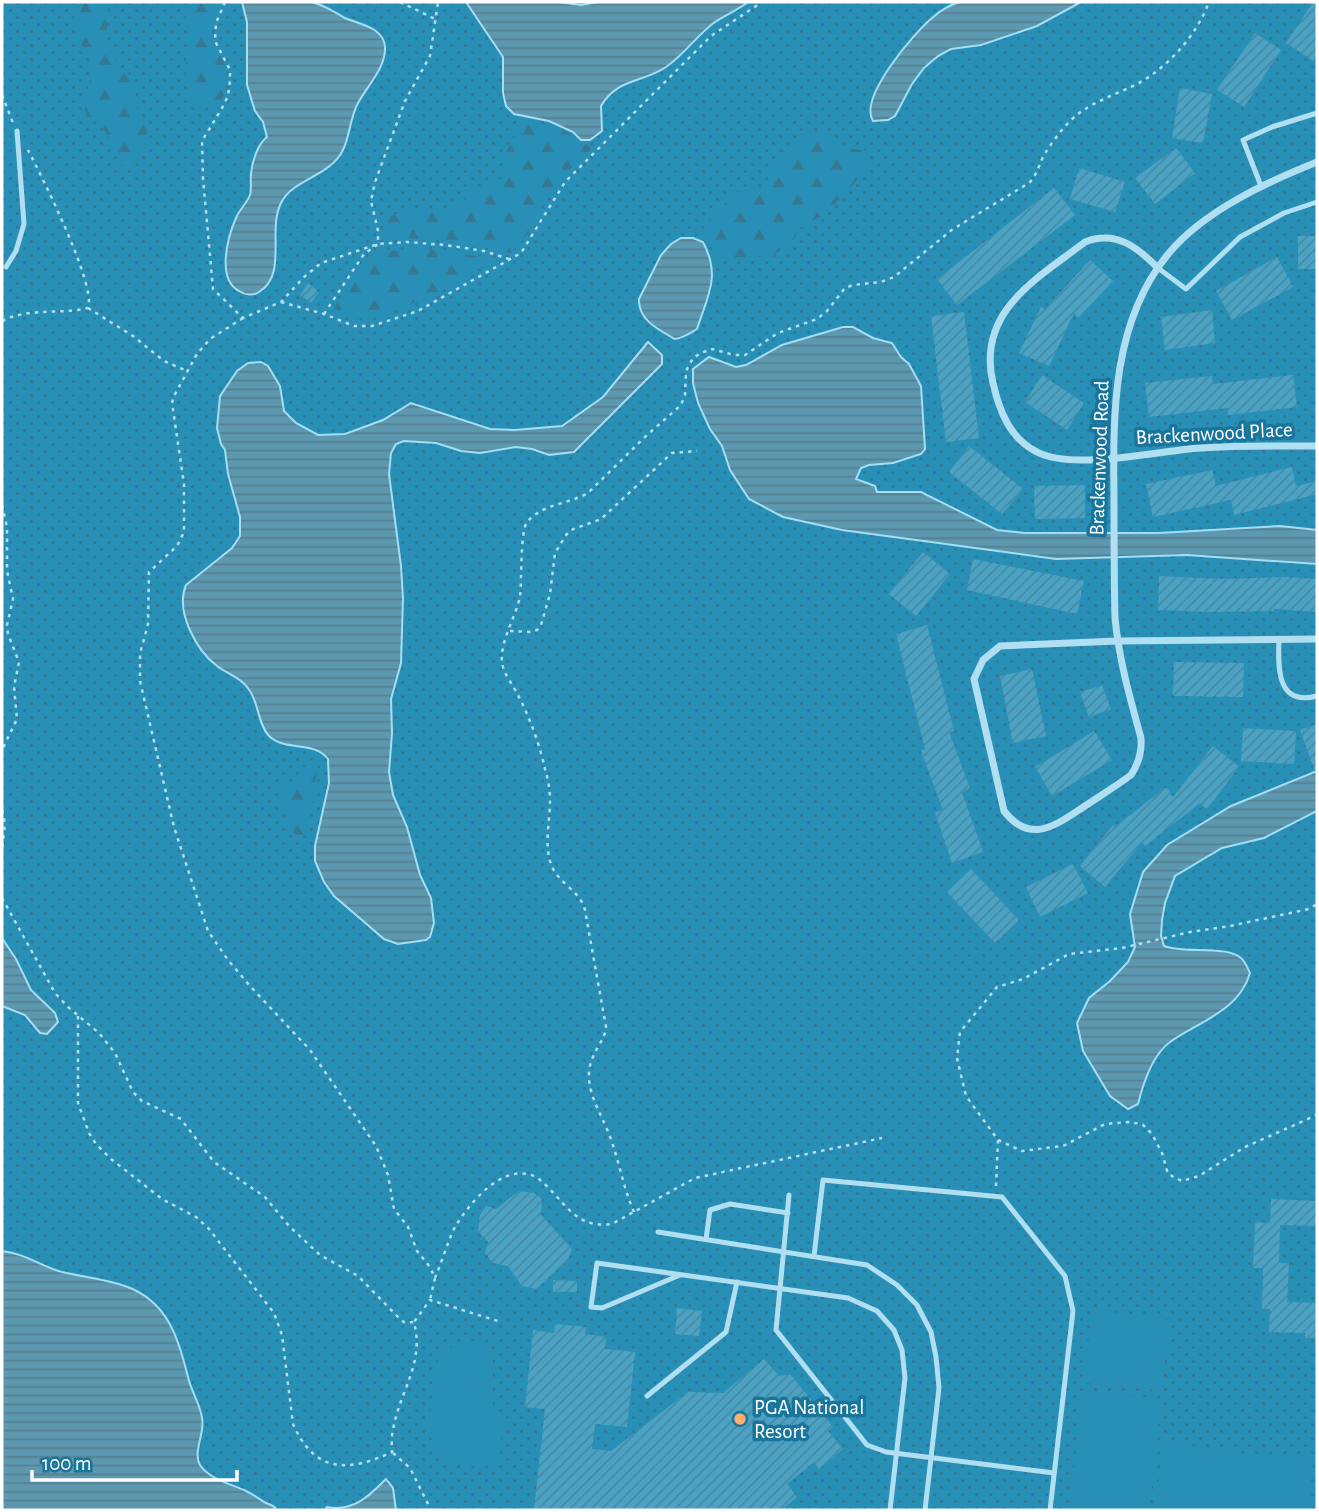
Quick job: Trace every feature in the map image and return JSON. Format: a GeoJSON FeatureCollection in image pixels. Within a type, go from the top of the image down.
{"type":"FeatureCollection","features":[{"type":"Feature","properties":{"kind":"street","name":"Brackenwood Road"},"geometry":{"type":"LineString","coordinates":[[1117,641],[1114,489],[1116,393],[1123,349],[1133,317],[1158,268],[1189,234],[1213,215],[1261,186],[1317,162]]}},
{"type":"Feature","properties":{"kind":"street","name":"Brackenwood Place"},"geometry":{"type":"LineString","coordinates":[[1158,268],[1143,252],[1125,241],[1105,237],[1085,242],[1018,293],[1000,321],[990,366],[996,398],[1010,429],[1023,443],[1040,454],[1058,460],[1079,461],[1201,447],[1317,446]]}},
{"type":"Feature","properties":{"kind":"street"},"geometry":{"type":"LineString","coordinates":[[1117,641],[1141,738],[1142,748],[1136,767],[1131,775],[1056,825],[1037,830],[1018,825],[1004,811],[974,680],[978,669],[991,652],[1000,646],[1117,641],[1317,639]]}},
{"type":"Feature","properties":{"kind":"lane"},"geometry":{"type":"LineString","coordinates":[[1261,186],[1243,140],[1272,127],[1317,113]]}},
{"type":"Feature","properties":{"kind":"lane"},"geometry":{"type":"LineString","coordinates":[[6,267],[16,251],[24,224],[17,131]]}},
{"type":"Feature","properties":{"kind":"lane"},"geometry":{"type":"LineString","coordinates":[[1158,268],[1186,289],[1240,237],[1284,213],[1317,202]]}},
{"type":"Feature","properties":{"kind":"lane"},"geometry":{"type":"LineString","coordinates":[[1279,639],[1278,671],[1281,683],[1298,696],[1317,696]]}},
{"type":"Feature","properties":{"kind":"lane"},"geometry":{"type":"LineString","coordinates":[[814,1256],[823,1180],[1002,1197],[1065,1276],[1073,1311],[1050,1510]]}},
{"type":"Feature","properties":{"kind":"lane"},"geometry":{"type":"LineString","coordinates":[[789,1195],[776,1330],[867,1444],[896,1453],[1054,1473]]}},
{"type":"Feature","properties":{"kind":"lane"},"geometry":{"type":"LineString","coordinates":[[706,1239],[710,1210],[730,1204],[788,1213]]}},
{"type":"Feature","properties":{"kind":"lane"},"geometry":{"type":"LineString","coordinates":[[658,1232],[867,1265],[897,1286],[917,1305],[931,1332],[939,1388],[925,1510]]}},
{"type":"Feature","properties":{"kind":"lane"},"geometry":{"type":"LineString","coordinates":[[680,1275],[602,1308],[591,1307],[597,1263],[848,1298],[877,1311],[894,1330],[902,1350],[905,1378],[890,1510]]}},
{"type":"Feature","properties":{"kind":"lane"},"geometry":{"type":"LineString","coordinates":[[647,1396],[726,1332],[737,1282]]}},
{"type":"Feature","properties":{"kind":"path"},"geometry":{"type":"LineString","coordinates":[[225,2],[216,23],[215,41],[230,70],[230,81],[228,96],[202,141],[203,178],[213,289],[243,318]]}},
{"type":"Feature","properties":{"kind":"path"},"geometry":{"type":"LineString","coordinates":[[400,2],[437,20]]}},
{"type":"Feature","properties":{"kind":"path"},"geometry":{"type":"LineString","coordinates":[[378,244],[371,201],[375,182],[405,101],[430,56],[438,2]]}},
{"type":"Feature","properties":{"kind":"path"},"geometry":{"type":"LineString","coordinates":[[281,302],[354,326],[372,326],[418,311],[521,253],[559,192],[576,171],[711,36],[762,2]]}},
{"type":"Feature","properties":{"kind":"path"},"geometry":{"type":"LineString","coordinates":[[634,1213],[608,1132],[599,1116],[590,1088],[591,1060],[606,1034],[583,902],[559,878],[550,863],[550,798],[544,764],[519,697],[502,665],[501,655],[520,593],[522,536],[527,523],[549,508],[588,493],[681,405],[685,395],[685,371],[693,358],[712,349],[734,355],[750,353],[778,333],[817,319],[845,288],[872,285],[894,277],[953,229],[1029,183],[1035,177],[1043,157],[1070,121],[1093,104],[1134,86],[1184,47],[1196,30],[1209,2]]}},
{"type":"Feature","properties":{"kind":"path"},"geometry":{"type":"LineString","coordinates":[[2,95],[17,131],[60,214],[88,287],[88,308]]}},
{"type":"Feature","properties":{"kind":"path"},"geometry":{"type":"LineString","coordinates":[[435,1278],[417,1251],[408,1227],[394,1209],[388,1175],[366,1131],[310,1050],[250,986],[208,931],[174,827],[146,708],[139,663],[148,624],[149,572],[177,546],[184,532],[184,484],[172,403],[197,354],[210,339],[243,318],[281,302],[321,263],[378,244],[407,242],[445,245],[484,251],[509,259]]}},
{"type":"Feature","properties":{"kind":"path"},"geometry":{"type":"LineString","coordinates":[[324,314],[365,254],[378,244]]}},
{"type":"Feature","properties":{"kind":"path"},"geometry":{"type":"LineString","coordinates":[[2,321],[27,312],[88,308],[133,335],[164,361],[187,371]]}},
{"type":"Feature","properties":{"kind":"path"},"geometry":{"type":"LineString","coordinates":[[510,631],[531,632],[541,625],[550,594],[555,553],[566,534],[601,519],[672,453],[697,451]]}},
{"type":"Feature","properties":{"kind":"path"},"geometry":{"type":"LineString","coordinates":[[2,505],[7,527],[7,571],[13,599],[7,625],[19,662],[14,687],[17,719],[2,750]]}},
{"type":"Feature","properties":{"kind":"path"},"geometry":{"type":"LineString","coordinates":[[2,810],[5,824],[2,850]]}},
{"type":"Feature","properties":{"kind":"path"},"geometry":{"type":"LineString","coordinates":[[2,898],[55,993],[99,1033],[115,1053],[142,1101],[181,1119],[214,1163],[265,1197],[320,1255],[358,1276],[405,1323],[414,1322],[430,1300],[435,1278],[455,1228],[468,1209],[484,1191],[508,1176],[527,1173],[536,1177],[586,1224],[599,1226],[612,1224],[634,1213],[695,1178],[882,1138]]}},
{"type":"Feature","properties":{"kind":"path"},"geometry":{"type":"LineString","coordinates":[[1317,904],[1309,909],[1122,948],[1069,954],[1023,979],[997,987],[960,1032],[957,1058],[966,1097],[998,1140],[1022,1152],[1063,1146],[1105,1124],[1142,1124],[1152,1134],[1168,1174],[1182,1181],[1199,1176],[1245,1147],[1317,1115]]}},
{"type":"Feature","properties":{"kind":"path"},"geometry":{"type":"LineString","coordinates":[[78,1016],[78,1103],[89,1133],[111,1159],[162,1199],[196,1217],[209,1229],[274,1313],[282,1335],[293,1424],[304,1446],[313,1454],[341,1466],[362,1464],[392,1452]]}},
{"type":"Feature","properties":{"kind":"path"},"geometry":{"type":"LineString","coordinates":[[996,1196],[998,1140]]}},
{"type":"Feature","properties":{"kind":"path"},"geometry":{"type":"LineString","coordinates":[[430,1300],[501,1322]]}},
{"type":"Feature","properties":{"kind":"path"},"geometry":{"type":"LineString","coordinates":[[392,1452],[393,1430],[419,1340],[414,1322]]}},
{"type":"Feature","properties":{"kind":"path"},"geometry":{"type":"LineString","coordinates":[[392,1452],[410,1468],[431,1510]]}},
{"type":"Feature","properties":{"kind":"green space","name":"PGA National Resort"},"geometry":{"type":"Polygon","coordinates":[[[2,2],[1317,2],[1317,1510],[2,1510],[2,2]]]}},
{"type":"Feature","properties":{"kind":"green space"},"geometry":{"type":"Polygon","coordinates":[[[75,2],[109,2],[106,43],[136,92],[136,106],[147,130],[143,152],[132,170],[122,165],[104,130],[86,115],[85,101],[91,65],[89,55],[76,32],[75,2]]]}},
{"type":"Feature","properties":{"kind":"green space"},"geometry":{"type":"Polygon","coordinates":[[[194,2],[221,2],[212,29],[213,44],[222,58],[226,72],[224,93],[217,112],[210,107],[195,108],[190,100],[185,70],[189,35],[185,18],[194,2]]]}},
{"type":"Feature","properties":{"kind":"green space"},"geometry":{"type":"Polygon","coordinates":[[[517,116],[565,131],[592,148],[553,188],[518,246],[510,253],[455,241],[387,237],[384,222],[395,214],[430,209],[452,210],[463,202],[474,188],[501,179],[505,156],[517,132],[517,116]]]}},
{"type":"Feature","properties":{"kind":"green space"},"geometry":{"type":"Polygon","coordinates":[[[829,132],[843,147],[866,151],[866,170],[833,206],[823,215],[799,228],[793,240],[773,256],[759,256],[749,262],[732,257],[718,258],[711,246],[698,235],[734,193],[758,189],[768,181],[773,162],[792,142],[804,135],[829,132]]]}},
{"type":"Feature","properties":{"kind":"green space"},"geometry":{"type":"Polygon","coordinates":[[[419,248],[482,257],[492,261],[438,292],[389,312],[367,318],[348,318],[335,311],[335,306],[366,262],[385,252],[419,248]]]}},
{"type":"Feature","properties":{"kind":"green space"},"geometry":{"type":"Polygon","coordinates":[[[311,760],[318,764],[309,825],[306,834],[298,838],[288,825],[287,813],[280,805],[278,796],[283,785],[291,782],[311,760]]]}},
{"type":"Feature","properties":{"kind":"green space"},"geometry":{"type":"Polygon","coordinates":[[[1099,1311],[1164,1317],[1169,1323],[1163,1385],[1156,1390],[1088,1383],[1084,1379],[1091,1318],[1099,1311]]]}},
{"type":"Feature","properties":{"kind":"green space"},"geometry":{"type":"Polygon","coordinates":[[[472,1341],[490,1350],[493,1358],[493,1406],[502,1423],[500,1458],[492,1466],[457,1465],[436,1448],[428,1432],[435,1366],[442,1353],[460,1342],[472,1341]]]}},
{"type":"Feature","properties":{"kind":"green space"},"geometry":{"type":"Polygon","coordinates":[[[1087,1392],[1154,1398],[1161,1403],[1149,1510],[1070,1510],[1081,1398],[1087,1392]]]}},
{"type":"Feature","properties":{"kind":"green space"},"geometry":{"type":"Polygon","coordinates":[[[1171,1443],[1231,1450],[1235,1458],[1244,1453],[1307,1457],[1313,1463],[1308,1510],[1156,1510],[1162,1446],[1171,1443]]]}},
{"type":"Feature","properties":{"kind":"shaded area"},"geometry":{"type":"Polygon","coordinates":[[[242,2],[315,3],[375,31],[384,40],[385,47],[382,62],[355,109],[345,145],[338,158],[324,170],[292,189],[281,203],[277,214],[273,274],[268,284],[252,294],[241,292],[232,285],[226,267],[227,246],[233,226],[250,195],[254,158],[267,137],[247,85],[247,22],[242,2]]]}},
{"type":"Feature","properties":{"kind":"shaded area"},"geometry":{"type":"Polygon","coordinates":[[[466,2],[558,2],[581,5],[598,2],[748,2],[708,27],[666,67],[615,90],[601,106],[602,131],[590,140],[581,140],[573,132],[549,121],[514,114],[506,106],[503,93],[503,57],[466,2]]]}},
{"type":"Feature","properties":{"kind":"shaded area"},"geometry":{"type":"Polygon","coordinates":[[[960,2],[1081,2],[1037,26],[981,45],[951,49],[938,56],[912,84],[895,116],[888,120],[873,121],[870,111],[873,97],[890,66],[932,18],[945,8],[960,2]]]}},
{"type":"Feature","properties":{"kind":"shaded area"},"geometry":{"type":"Polygon","coordinates":[[[681,238],[693,238],[703,242],[712,276],[697,329],[675,339],[646,319],[639,299],[661,255],[681,238]]]}},
{"type":"Feature","properties":{"kind":"shaded area"},"geometry":{"type":"Polygon","coordinates":[[[843,327],[853,327],[873,338],[892,343],[909,364],[921,386],[925,449],[921,454],[893,463],[861,468],[856,479],[875,486],[877,492],[921,492],[997,530],[1024,533],[1159,533],[1280,526],[1317,530],[1317,564],[1187,555],[1056,559],[842,530],[783,517],[749,499],[730,470],[722,446],[710,429],[698,403],[693,369],[709,357],[736,367],[746,365],[782,345],[843,327]]]}},
{"type":"Feature","properties":{"kind":"shaded area"},"geometry":{"type":"Polygon","coordinates":[[[648,342],[662,355],[662,364],[574,452],[549,455],[516,447],[480,453],[461,451],[436,443],[404,441],[396,444],[391,453],[389,474],[403,598],[401,663],[391,699],[389,772],[393,795],[407,827],[420,875],[431,898],[434,923],[430,937],[426,940],[398,944],[384,939],[334,896],[324,882],[315,861],[315,846],[329,783],[328,759],[315,750],[283,744],[269,736],[250,691],[209,659],[195,640],[185,618],[183,595],[186,585],[232,548],[240,536],[240,517],[228,474],[225,450],[217,428],[220,396],[237,371],[248,363],[261,362],[268,366],[280,386],[284,411],[296,423],[318,435],[345,434],[383,420],[411,403],[490,429],[562,426],[603,397],[648,342]]]}},
{"type":"Feature","properties":{"kind":"shaded area"},"geometry":{"type":"Polygon","coordinates":[[[1317,771],[1317,811],[1264,838],[1222,848],[1175,876],[1162,920],[1161,936],[1164,946],[1234,954],[1242,959],[1250,973],[1245,986],[1228,1006],[1170,1042],[1158,1054],[1149,1070],[1138,1104],[1128,1109],[1110,1096],[1083,1051],[1077,1023],[1089,998],[1128,962],[1135,947],[1130,914],[1143,872],[1167,845],[1231,806],[1317,771]]]}},
{"type":"Feature","properties":{"kind":"shaded area"},"geometry":{"type":"Polygon","coordinates":[[[2,938],[31,990],[55,1013],[58,1022],[47,1034],[40,1033],[25,1015],[2,1006],[2,938]]]}},
{"type":"Feature","properties":{"kind":"shaded area"},"geometry":{"type":"Polygon","coordinates":[[[2,1251],[62,1272],[125,1286],[152,1301],[169,1322],[175,1335],[200,1409],[200,1465],[215,1478],[249,1492],[277,1510],[2,1510],[2,1251]]]}},
{"type":"Feature","properties":{"kind":"shaded area"},"geometry":{"type":"Polygon","coordinates":[[[386,1479],[393,1488],[396,1510],[325,1510],[327,1507],[353,1505],[386,1479]]]}},
{"type":"Feature","properties":{"kind":"building"},"geometry":{"type":"Polygon","coordinates":[[[1313,2],[1317,2],[1317,55],[1313,61],[1286,43],[1313,2]]]}},
{"type":"Feature","properties":{"kind":"building"},"geometry":{"type":"Polygon","coordinates":[[[1255,33],[1281,50],[1244,107],[1217,90],[1255,33]]]}},
{"type":"Feature","properties":{"kind":"building"},"geometry":{"type":"Polygon","coordinates":[[[1180,88],[1212,94],[1203,143],[1172,138],[1180,88]]]}},
{"type":"Feature","properties":{"kind":"building"},"geometry":{"type":"Polygon","coordinates":[[[1176,148],[1195,173],[1155,204],[1135,178],[1176,148]]]}},
{"type":"Feature","properties":{"kind":"building"},"geometry":{"type":"Polygon","coordinates":[[[1079,168],[1125,182],[1115,212],[1070,199],[1079,168]]]}},
{"type":"Feature","properties":{"kind":"building"},"geometry":{"type":"Polygon","coordinates":[[[1054,188],[1075,215],[957,305],[937,279],[1054,188]]]}},
{"type":"Feature","properties":{"kind":"building"},"geometry":{"type":"Polygon","coordinates":[[[1298,236],[1317,236],[1317,269],[1298,269],[1298,236]]]}},
{"type":"Feature","properties":{"kind":"building"},"geometry":{"type":"Polygon","coordinates":[[[1277,257],[1293,287],[1232,320],[1216,291],[1277,257]]]}},
{"type":"Feature","properties":{"kind":"building"},"geometry":{"type":"Polygon","coordinates":[[[1090,260],[1113,281],[1079,318],[1074,313],[1049,366],[1019,353],[1041,307],[1045,309],[1090,260]]]}},
{"type":"Feature","properties":{"kind":"building"},"geometry":{"type":"Polygon","coordinates":[[[308,283],[319,292],[311,303],[300,295],[308,283]]]}},
{"type":"Feature","properties":{"kind":"building"},"geometry":{"type":"Polygon","coordinates":[[[1212,310],[1215,343],[1165,350],[1161,317],[1212,310]]]}},
{"type":"Feature","properties":{"kind":"building"},"geometry":{"type":"Polygon","coordinates":[[[964,312],[979,438],[946,442],[931,316],[964,312]]]}},
{"type":"Feature","properties":{"kind":"building"},"geometry":{"type":"Polygon","coordinates":[[[1042,375],[1084,403],[1067,430],[1025,402],[1042,375]]]}},
{"type":"Feature","properties":{"kind":"building"},"geometry":{"type":"Polygon","coordinates":[[[1293,375],[1297,407],[1228,415],[1228,408],[1149,417],[1145,383],[1212,376],[1213,384],[1293,375]]]}},
{"type":"Feature","properties":{"kind":"building"},"geometry":{"type":"Polygon","coordinates":[[[969,446],[1023,489],[1002,514],[949,472],[969,446]]]}},
{"type":"Feature","properties":{"kind":"building"},"geometry":{"type":"Polygon","coordinates":[[[1292,467],[1296,486],[1317,481],[1317,494],[1234,515],[1231,500],[1153,517],[1146,484],[1212,470],[1216,486],[1292,467]]]}},
{"type":"Feature","properties":{"kind":"building"},"geometry":{"type":"Polygon","coordinates":[[[1085,485],[1085,518],[1035,519],[1034,486],[1085,485]]]}},
{"type":"Feature","properties":{"kind":"building"},"geometry":{"type":"Polygon","coordinates":[[[923,552],[950,574],[916,616],[889,594],[923,552]]]}},
{"type":"Feature","properties":{"kind":"building"},"geometry":{"type":"Polygon","coordinates":[[[973,559],[1084,581],[1077,614],[967,590],[973,559]]]}},
{"type":"Feature","properties":{"kind":"building"},"geometry":{"type":"Polygon","coordinates":[[[1159,576],[1317,579],[1317,612],[1274,609],[1210,612],[1158,610],[1159,576]]]}},
{"type":"Feature","properties":{"kind":"building"},"geometry":{"type":"Polygon","coordinates":[[[927,625],[954,731],[949,732],[970,788],[962,792],[983,852],[952,863],[935,813],[943,810],[921,751],[925,749],[896,634],[927,625]]]}},
{"type":"Feature","properties":{"kind":"building"},"geometry":{"type":"Polygon","coordinates":[[[1174,662],[1244,663],[1243,697],[1173,696],[1174,662]]]}},
{"type":"Feature","properties":{"kind":"building"},"geometry":{"type":"Polygon","coordinates":[[[1032,669],[1046,736],[1013,743],[1000,676],[1032,669]]]}},
{"type":"Feature","properties":{"kind":"building"},"geometry":{"type":"Polygon","coordinates":[[[1102,685],[1111,709],[1089,717],[1080,692],[1102,685]]]}},
{"type":"Feature","properties":{"kind":"building"},"geometry":{"type":"Polygon","coordinates":[[[1317,724],[1317,773],[1316,774],[1300,730],[1317,724]]]}},
{"type":"Feature","properties":{"kind":"building"},"geometry":{"type":"Polygon","coordinates":[[[1243,728],[1296,731],[1294,764],[1241,761],[1243,728]]]}},
{"type":"Feature","properties":{"kind":"building"},"geometry":{"type":"Polygon","coordinates":[[[1094,731],[1112,760],[1052,796],[1035,767],[1094,731]]]}},
{"type":"Feature","properties":{"kind":"building"},"geometry":{"type":"Polygon","coordinates":[[[1213,746],[1239,767],[1207,809],[1200,803],[1145,846],[1142,842],[1105,887],[1080,866],[1113,825],[1115,827],[1166,787],[1173,797],[1213,746]]]}},
{"type":"Feature","properties":{"kind":"building"},"geometry":{"type":"Polygon","coordinates":[[[1073,864],[1088,893],[1040,917],[1026,887],[1073,864]]]}},
{"type":"Feature","properties":{"kind":"building"},"geometry":{"type":"Polygon","coordinates":[[[971,869],[1019,920],[995,943],[947,892],[971,869]]]}},
{"type":"Feature","properties":{"kind":"building"},"geometry":{"type":"Polygon","coordinates":[[[519,1191],[534,1193],[542,1199],[541,1215],[572,1249],[568,1260],[536,1289],[522,1286],[508,1266],[493,1263],[485,1253],[488,1242],[478,1231],[480,1215],[486,1206],[496,1209],[519,1191]]]}},
{"type":"Feature","properties":{"kind":"building"},"geometry":{"type":"Polygon","coordinates":[[[1271,1199],[1317,1201],[1317,1226],[1280,1225],[1279,1263],[1289,1263],[1287,1302],[1317,1303],[1317,1338],[1305,1338],[1305,1333],[1269,1332],[1270,1309],[1262,1309],[1263,1268],[1253,1268],[1255,1222],[1270,1223],[1271,1199]]]}},
{"type":"Feature","properties":{"kind":"building"},"geometry":{"type":"Polygon","coordinates":[[[553,1280],[577,1281],[577,1292],[553,1292],[553,1280]]]}},
{"type":"Feature","properties":{"kind":"building"},"geometry":{"type":"Polygon","coordinates":[[[677,1308],[702,1311],[699,1336],[675,1334],[677,1308]]]}},
{"type":"Feature","properties":{"kind":"building","name":"PGA National Resort"},"geometry":{"type":"Polygon","coordinates":[[[555,1324],[586,1327],[585,1334],[606,1337],[605,1349],[635,1352],[627,1427],[595,1424],[592,1449],[611,1451],[688,1392],[723,1393],[764,1359],[779,1376],[790,1374],[833,1427],[828,1431],[843,1449],[819,1469],[814,1462],[787,1484],[797,1497],[781,1510],[534,1510],[545,1409],[525,1407],[533,1330],[554,1333],[555,1324]]]}},
{"type":"Feature","properties":{"kind":"place","name":"PGA National Resort"},"geometry":{"type":"Point","coordinates":[740,1419]}}]}
